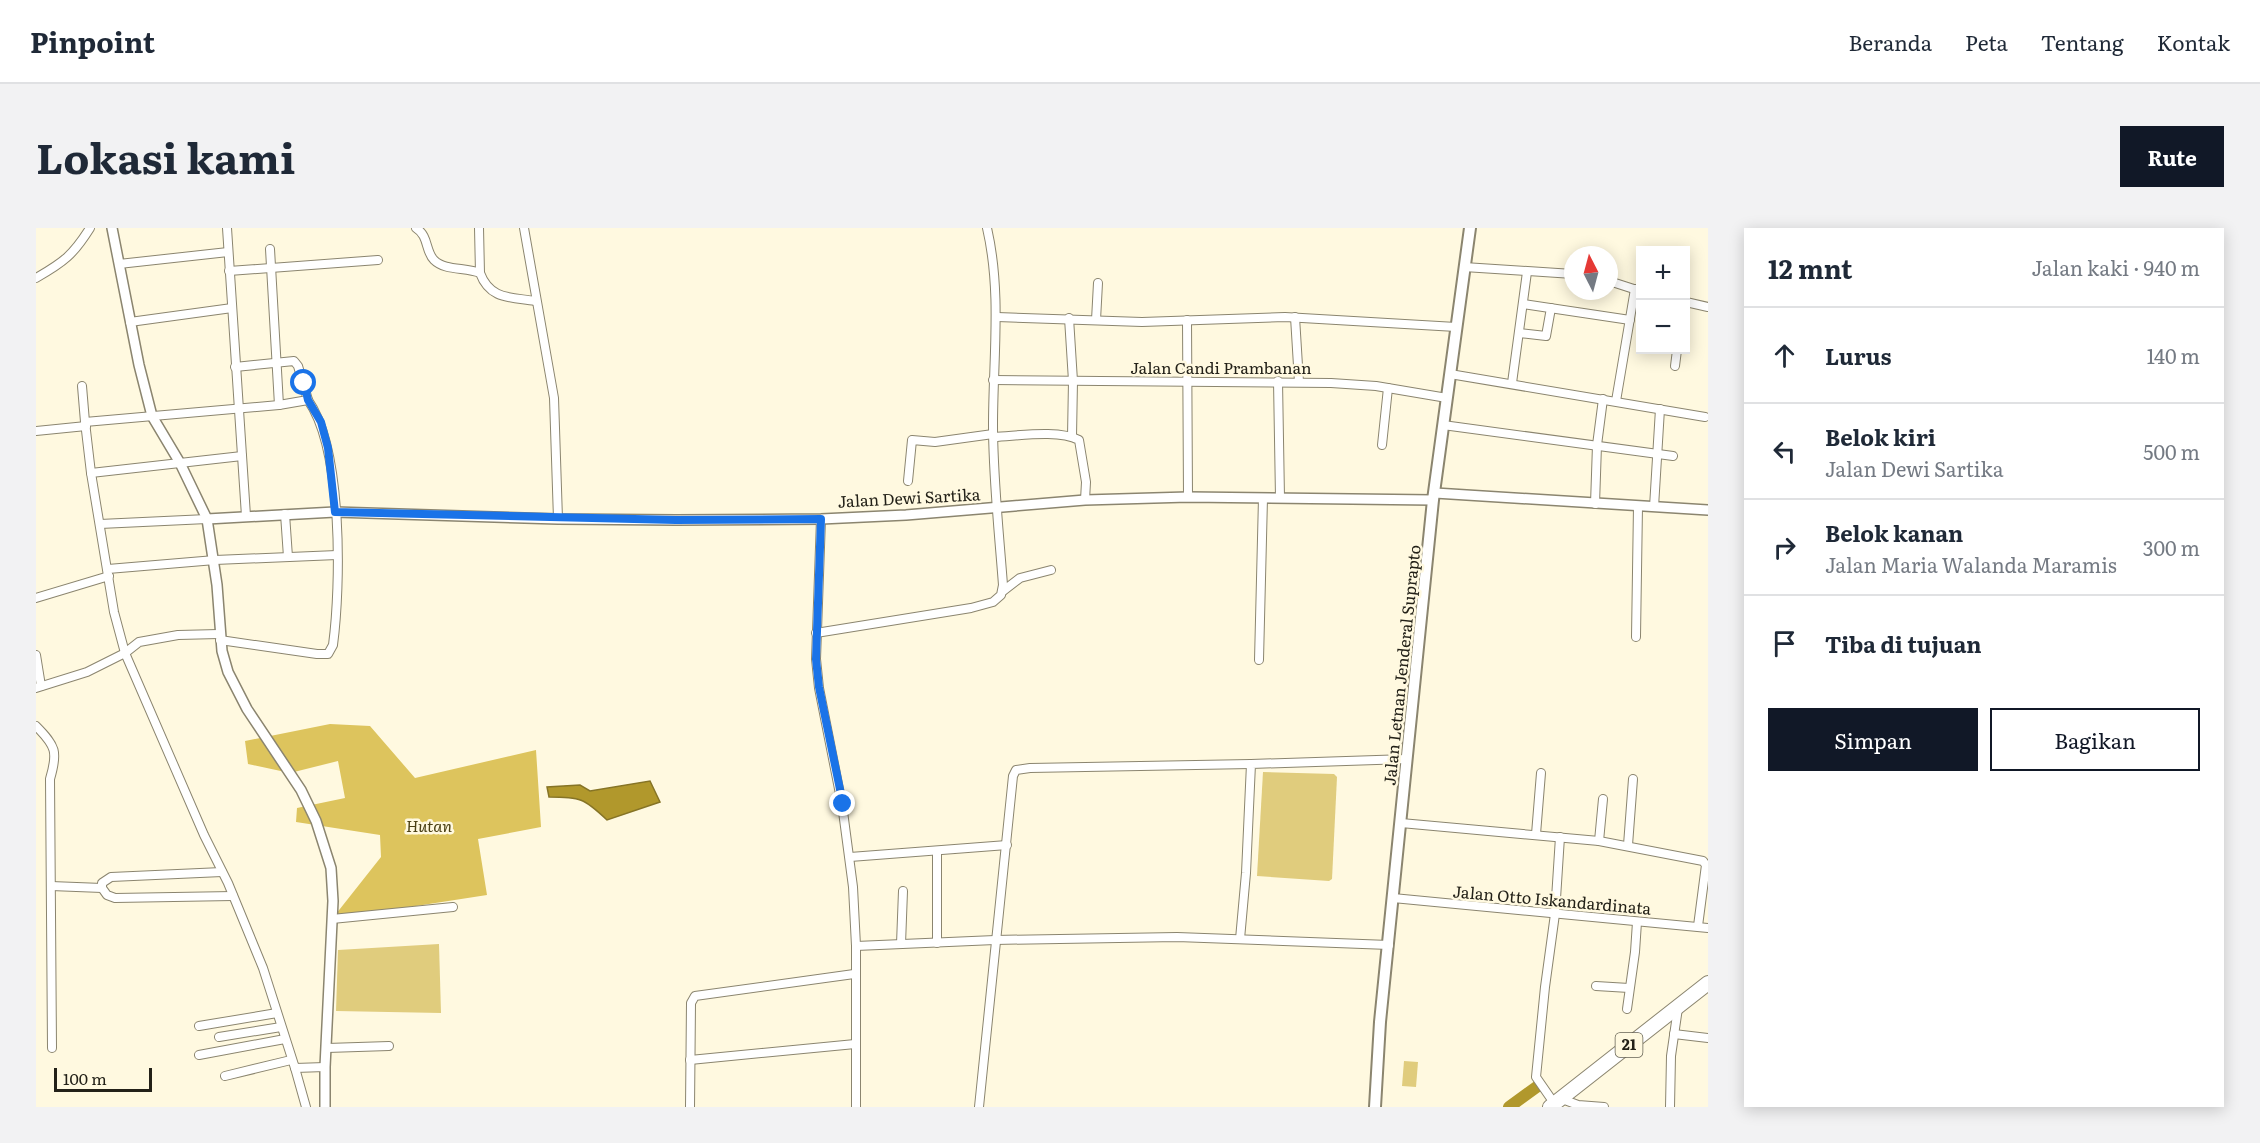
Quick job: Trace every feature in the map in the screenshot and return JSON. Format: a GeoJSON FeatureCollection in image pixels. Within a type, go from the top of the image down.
{"type":"FeatureCollection","features":[{"type":"Feature","properties":{"kind":"highway","name":"21"},"geometry":{"type":"LineString","coordinates":[[1553,1101],[1708,983]]}},
{"type":"Feature","properties":{"kind":"main road","name":"Jalan Letnan Jenderal Suprapto"},"geometry":{"type":"LineString","coordinates":[[1375,1107],[1380,1022],[1434,497],[1447,398],[1456,375],[1456,327],[1470,228]]}},
{"type":"Feature","properties":{"kind":"street"},"geometry":{"type":"LineString","coordinates":[[36,278],[69,257],[80,245],[90,228]]}},
{"type":"Feature","properties":{"kind":"street"},"geometry":{"type":"LineString","coordinates":[[112,228],[130,322],[152,417],[180,463],[207,519],[215,560],[220,637],[228,672],[247,709],[301,790],[316,821],[331,868],[332,919],[325,1107]]}},
{"type":"Feature","properties":{"kind":"street"},"geometry":{"type":"LineString","coordinates":[[226,228],[246,516]]}},
{"type":"Feature","properties":{"kind":"street"},"geometry":{"type":"LineString","coordinates":[[416,228],[425,236],[434,260],[446,266],[480,273]]}},
{"type":"Feature","properties":{"kind":"street"},"geometry":{"type":"LineString","coordinates":[[479,228],[480,273],[487,286],[498,294],[536,301]]}},
{"type":"Feature","properties":{"kind":"street"},"geometry":{"type":"LineString","coordinates":[[524,228],[554,398],[558,519]]}},
{"type":"Feature","properties":{"kind":"street"},"geometry":{"type":"LineString","coordinates":[[987,228],[996,282],[994,436],[1003,591]]}},
{"type":"Feature","properties":{"kind":"street"},"geometry":{"type":"LineString","coordinates":[[270,249],[279,405]]}},
{"type":"Feature","properties":{"kind":"street"},"geometry":{"type":"LineString","coordinates":[[119,264],[228,252]]}},
{"type":"Feature","properties":{"kind":"street"},"geometry":{"type":"LineString","coordinates":[[229,271],[378,261]]}},
{"type":"Feature","properties":{"kind":"street"},"geometry":{"type":"LineString","coordinates":[[1464,267],[1564,274]]}},
{"type":"Feature","properties":{"kind":"street"},"geometry":{"type":"LineString","coordinates":[[1512,383],[1527,272]]}},
{"type":"Feature","properties":{"kind":"street"},"geometry":{"type":"LineString","coordinates":[[1096,320],[1098,282]]}},
{"type":"Feature","properties":{"kind":"street"},"geometry":{"type":"LineString","coordinates":[[1618,284],[1636,289]]}},
{"type":"Feature","properties":{"kind":"street"},"geometry":{"type":"LineString","coordinates":[[1616,401],[1636,298]]}},
{"type":"Feature","properties":{"kind":"street"},"geometry":{"type":"LineString","coordinates":[[1690,303],[1708,307]]}},
{"type":"Feature","properties":{"kind":"street"},"geometry":{"type":"LineString","coordinates":[[1523,304],[1630,320]]}},
{"type":"Feature","properties":{"kind":"street"},"geometry":{"type":"LineString","coordinates":[[130,322],[231,308]]}},
{"type":"Feature","properties":{"kind":"street"},"geometry":{"type":"LineString","coordinates":[[1519,333],[1546,336],[1551,308]]}},
{"type":"Feature","properties":{"kind":"street"},"geometry":{"type":"LineString","coordinates":[[997,317],[1142,322],[1295,317],[1456,327]]}},
{"type":"Feature","properties":{"kind":"street"},"geometry":{"type":"LineString","coordinates":[[1295,317],[1299,382]]}},
{"type":"Feature","properties":{"kind":"street"},"geometry":{"type":"LineString","coordinates":[[1069,318],[1073,381],[1072,436]]}},
{"type":"Feature","properties":{"kind":"street"},"geometry":{"type":"LineString","coordinates":[[1187,320],[1188,498]]}},
{"type":"Feature","properties":{"kind":"street"},"geometry":{"type":"LineString","coordinates":[[1675,366],[1676,354]]}},
{"type":"Feature","properties":{"kind":"street"},"geometry":{"type":"LineString","coordinates":[[36,655],[38,687],[87,672],[125,653],[140,642],[178,635],[220,637],[328,654],[333,645],[337,614],[337,555],[335,512],[326,441],[316,411],[308,400],[296,363],[235,367]]}},
{"type":"Feature","properties":{"kind":"street"},"geometry":{"type":"LineString","coordinates":[[1456,375],[1705,417]]}},
{"type":"Feature","properties":{"kind":"street","name":"Jalan Candi Prambanan"},"geometry":{"type":"LineString","coordinates":[[993,380],[1278,381],[1388,388],[1447,398]]}},
{"type":"Feature","properties":{"kind":"street"},"geometry":{"type":"LineString","coordinates":[[1278,381],[1280,498]]}},
{"type":"Feature","properties":{"kind":"street"},"geometry":{"type":"LineString","coordinates":[[82,386],[91,473],[114,612],[125,653],[263,968],[306,1107]]}},
{"type":"Feature","properties":{"kind":"street"},"geometry":{"type":"LineString","coordinates":[[1382,445],[1388,388]]}},
{"type":"Feature","properties":{"kind":"street"},"geometry":{"type":"LineString","coordinates":[[1595,504],[1597,445],[1602,399]]}},
{"type":"Feature","properties":{"kind":"street"},"geometry":{"type":"LineString","coordinates":[[36,431],[308,400]]}},
{"type":"Feature","properties":{"kind":"street"},"geometry":{"type":"LineString","coordinates":[[1654,507],[1660,409]]}},
{"type":"Feature","properties":{"kind":"street"},"geometry":{"type":"LineString","coordinates":[[1443,425],[1673,456]]}},
{"type":"Feature","properties":{"kind":"street"},"geometry":{"type":"LineString","coordinates":[[908,481],[912,440],[935,442],[994,436],[1072,436],[1079,440],[1082,449],[1085,500]]}},
{"type":"Feature","properties":{"kind":"street"},"geometry":{"type":"LineString","coordinates":[[91,473],[242,456]]}},
{"type":"Feature","properties":{"kind":"street","name":"Jalan Dewi Sartika"},"geometry":{"type":"LineString","coordinates":[[207,519],[335,512],[558,519],[821,519],[1085,500],[1188,498],[1434,497],[1708,510]]}},
{"type":"Feature","properties":{"kind":"street"},"geometry":{"type":"LineString","coordinates":[[1258,660],[1263,498]]}},
{"type":"Feature","properties":{"kind":"street"},"geometry":{"type":"LineString","coordinates":[[1636,637],[1638,506]]}},
{"type":"Feature","properties":{"kind":"street"},"geometry":{"type":"LineString","coordinates":[[285,514],[288,557]]}},
{"type":"Feature","properties":{"kind":"street"},"geometry":{"type":"LineString","coordinates":[[100,524],[207,519]]}},
{"type":"Feature","properties":{"kind":"street"},"geometry":{"type":"LineString","coordinates":[[821,519],[816,659],[819,687],[843,804],[850,857],[856,946],[854,974],[856,1107]]}},
{"type":"Feature","properties":{"kind":"street"},"geometry":{"type":"LineString","coordinates":[[36,598],[108,573],[215,560],[337,555]]}},
{"type":"Feature","properties":{"kind":"street"},"geometry":{"type":"LineString","coordinates":[[816,633],[971,608],[999,598],[1003,591],[1020,578],[1051,570]]}},
{"type":"Feature","properties":{"kind":"street"},"geometry":{"type":"LineString","coordinates":[[36,726],[55,749],[55,762],[50,779],[52,1048]]}},
{"type":"Feature","properties":{"kind":"street"},"geometry":{"type":"LineString","coordinates":[[979,1107],[1013,776],[1016,770],[1407,759]]}},
{"type":"Feature","properties":{"kind":"street"},"geometry":{"type":"LineString","coordinates":[[1240,939],[1246,873],[1251,764]]}},
{"type":"Feature","properties":{"kind":"street"},"geometry":{"type":"LineString","coordinates":[[1536,834],[1541,773]]}},
{"type":"Feature","properties":{"kind":"street"},"geometry":{"type":"LineString","coordinates":[[1628,845],[1633,779]]}},
{"type":"Feature","properties":{"kind":"street"},"geometry":{"type":"LineString","coordinates":[[1599,841],[1603,799]]}},
{"type":"Feature","properties":{"kind":"street"},"geometry":{"type":"LineString","coordinates":[[1401,823],[1599,841],[1705,862],[1698,926]]}},
{"type":"Feature","properties":{"kind":"street"},"geometry":{"type":"LineString","coordinates":[[1560,837],[1555,914],[1541,1020],[1537,1080],[1553,1101],[1604,1107]]}},
{"type":"Feature","properties":{"kind":"street"},"geometry":{"type":"LineString","coordinates":[[850,857],[1007,845]]}},
{"type":"Feature","properties":{"kind":"street"},"geometry":{"type":"LineString","coordinates":[[937,851],[937,943]]}},
{"type":"Feature","properties":{"kind":"street"},"geometry":{"type":"LineString","coordinates":[[222,872],[111,877],[102,883],[102,888],[107,896],[114,898],[233,896]]}},
{"type":"Feature","properties":{"kind":"street"},"geometry":{"type":"LineString","coordinates":[[51,886],[102,888]]}},
{"type":"Feature","properties":{"kind":"street"},"geometry":{"type":"LineString","coordinates":[[901,944],[903,891]]}},
{"type":"Feature","properties":{"kind":"street","name":"Jalan Otto Iskandardinata"},"geometry":{"type":"LineString","coordinates":[[1393,898],[1708,928]]}},
{"type":"Feature","properties":{"kind":"street"},"geometry":{"type":"LineString","coordinates":[[332,919],[453,907]]}},
{"type":"Feature","properties":{"kind":"street"},"geometry":{"type":"LineString","coordinates":[[1627,1009],[1637,922]]}},
{"type":"Feature","properties":{"kind":"street"},"geometry":{"type":"LineString","coordinates":[[856,946],[995,940],[1177,937],[1389,945]]}},
{"type":"Feature","properties":{"kind":"street"},"geometry":{"type":"LineString","coordinates":[[690,1107],[691,1003],[695,996],[854,974]]}},
{"type":"Feature","properties":{"kind":"street"},"geometry":{"type":"LineString","coordinates":[[1596,986],[1629,988]]}},
{"type":"Feature","properties":{"kind":"street"},"geometry":{"type":"LineString","coordinates":[[1670,1107],[1669,1088],[1678,1007]]}},
{"type":"Feature","properties":{"kind":"street"},"geometry":{"type":"LineString","coordinates":[[199,1026],[277,1013]]}},
{"type":"Feature","properties":{"kind":"street"},"geometry":{"type":"LineString","coordinates":[[219,1037],[281,1027]]}},
{"type":"Feature","properties":{"kind":"street"},"geometry":{"type":"LineString","coordinates":[[1674,1034],[1708,1038]]}},
{"type":"Feature","properties":{"kind":"street"},"geometry":{"type":"LineString","coordinates":[[199,1055],[285,1039]]}},
{"type":"Feature","properties":{"kind":"street"},"geometry":{"type":"LineString","coordinates":[[690,1060],[855,1044]]}},
{"type":"Feature","properties":{"kind":"street"},"geometry":{"type":"LineString","coordinates":[[327,1048],[389,1046]]}},
{"type":"Feature","properties":{"kind":"street"},"geometry":{"type":"LineString","coordinates":[[225,1076],[293,1064],[325,1067]]}},
{"type":"Feature","properties":{"kind":"shaded area"},"geometry":{"type":"Polygon","coordinates":[[[1263,772],[1334,774],[1337,777],[1332,879],[1329,881],[1257,876],[1263,772]]]}},
{"type":"Feature","properties":{"kind":"shaded area"},"geometry":{"type":"Polygon","coordinates":[[[650,781],[660,802],[607,820],[581,800],[549,797],[547,787],[580,785],[590,791],[650,781]]]}},
{"type":"Feature","properties":{"kind":"shaded area"},"geometry":{"type":"Polygon","coordinates":[[[439,944],[441,1013],[336,1011],[338,950],[439,944]]]}},
{"type":"Feature","properties":{"kind":"shaded area"},"geometry":{"type":"Polygon","coordinates":[[[1404,1061],[1418,1062],[1416,1087],[1402,1086],[1404,1061]]]}},
{"type":"Feature","properties":{"kind":"green space","name":"Hutan"},"geometry":{"type":"Polygon","coordinates":[[[330,724],[370,726],[415,778],[536,750],[541,827],[478,839],[487,895],[332,919],[381,857],[380,835],[296,822],[297,808],[345,798],[338,761],[290,773],[248,764],[245,741],[330,724]]]}},
{"type":"Feature","properties":{"kind":"waterway"},"geometry":{"type":"LineString","coordinates":[[1509,1107],[1538,1086]]}},
{"type":"Feature","properties":{"kind":"route"},"geometry":{"type":"LineString","coordinates":[[304,383],[308,400],[321,422],[328,448],[335,512],[558,519],[821,519],[816,659],[819,687],[843,804]]}}]}
